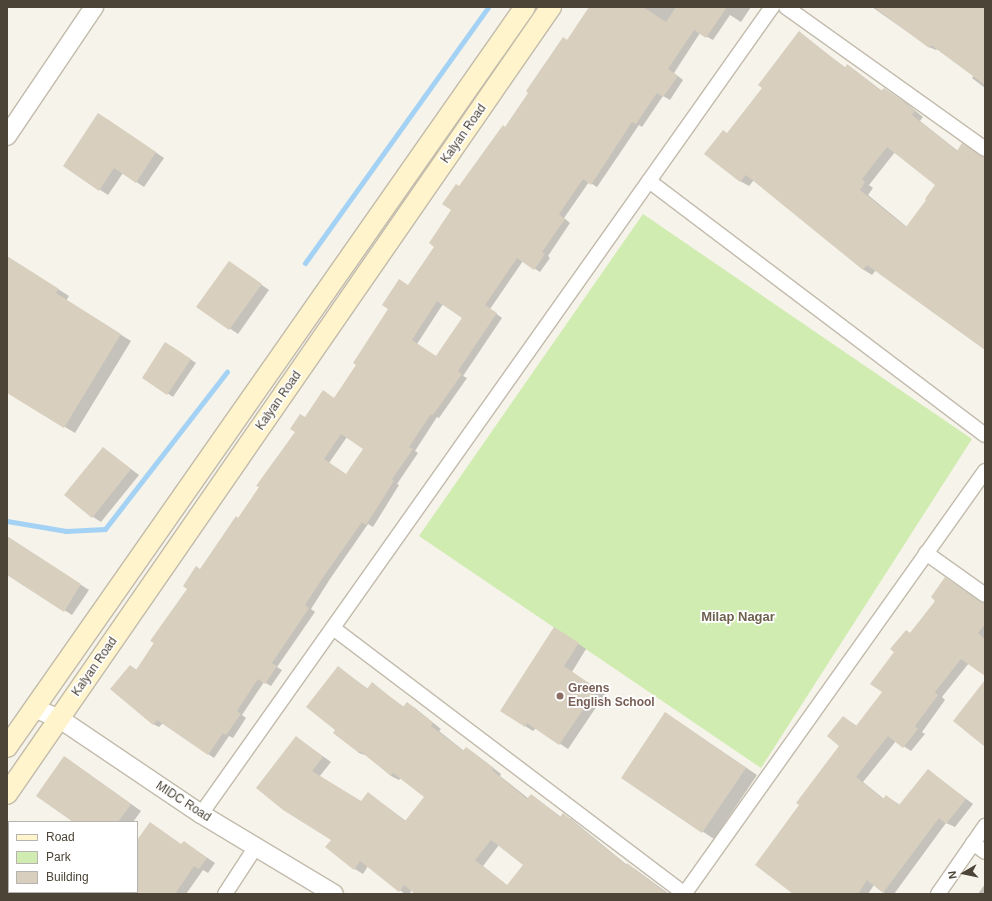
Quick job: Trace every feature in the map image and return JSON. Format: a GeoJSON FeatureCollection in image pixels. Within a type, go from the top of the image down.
{"type":"FeatureCollection","features":[{"type":"Feature","properties":{"kind":"main road","name":"Kalyan Road"},"geometry":{"type":"LineString","coordinates":[[7,747],[526,7]]}},
{"type":"Feature","properties":{"kind":"main road","name":"Kalyan Road"},"geometry":{"type":"LineString","coordinates":[[7,794],[551,7]]}},
{"type":"Feature","properties":{"kind":"street"},"geometry":{"type":"LineString","coordinates":[[7,136],[94,7]]}},
{"type":"Feature","properties":{"kind":"street"},"geometry":{"type":"LineString","coordinates":[[201,814],[772,7]]}},
{"type":"Feature","properties":{"kind":"street"},"geometry":{"type":"LineString","coordinates":[[786,7],[985,149]]}},
{"type":"Feature","properties":{"kind":"street"},"geometry":{"type":"LineString","coordinates":[[649,181],[985,435]]}},
{"type":"Feature","properties":{"kind":"street"},"geometry":{"type":"LineString","coordinates":[[333,628],[685,894],[985,471]]}},
{"type":"Feature","properties":{"kind":"street"},"geometry":{"type":"LineString","coordinates":[[926,553],[985,595]]}},
{"type":"Feature","properties":{"kind":"street","name":"MIDC Road"},"geometry":{"type":"LineString","coordinates":[[34,708],[60,719],[201,814],[255,848],[334,894]]}},
{"type":"Feature","properties":{"kind":"street"},"geometry":{"type":"LineString","coordinates":[[938,894],[985,826]]}},
{"type":"Feature","properties":{"kind":"street"},"geometry":{"type":"LineString","coordinates":[[973,843],[985,852]]}},
{"type":"Feature","properties":{"kind":"street"},"geometry":{"type":"LineString","coordinates":[[224,894],[255,848]]}},
{"type":"Feature","properties":{"kind":"green space"},"geometry":{"type":"Polygon","coordinates":[[[643,214],[972,439],[761,768],[419,536],[643,214]]]}},
{"type":"Feature","properties":{"kind":"building"},"geometry":{"type":"Polygon","coordinates":[[[589,7],[643,7],[666,22],[676,7],[727,7],[706,38],[694,30],[668,69],[678,76],[663,97],[657,93],[636,124],[632,122],[591,185],[583,179],[559,214],[565,219],[542,252],[545,254],[534,270],[517,258],[485,305],[497,313],[458,371],[462,374],[433,415],[431,414],[409,447],[413,449],[392,479],[394,481],[366,525],[362,522],[305,605],[309,608],[272,663],[277,666],[265,684],[258,679],[237,711],[241,714],[226,735],[223,733],[208,755],[157,720],[153,725],[110,689],[130,665],[136,670],[154,643],[150,641],[187,589],[183,586],[196,566],[200,569],[236,516],[238,518],[259,487],[256,486],[295,432],[290,429],[300,414],[305,417],[323,390],[334,398],[356,365],[353,363],[388,309],[382,305],[399,279],[408,285],[434,247],[429,243],[451,210],[442,204],[456,184],[459,186],[503,125],[505,127],[528,93],[526,91],[563,37],[567,40],[589,7]],[[437,301],[412,340],[436,356],[462,318],[437,301]],[[341,434],[324,459],[346,474],[363,449],[341,434]]]}},
{"type":"Feature","properties":{"kind":"building"},"geometry":{"type":"Polygon","coordinates":[[[874,7],[985,7],[985,85],[931,45],[929,48],[874,7]]]}},
{"type":"Feature","properties":{"kind":"building"},"geometry":{"type":"Polygon","coordinates":[[[799,31],[845,68],[847,64],[881,91],[884,88],[897,97],[915,111],[912,115],[957,151],[962,143],[985,158],[985,350],[867,265],[863,270],[746,175],[740,182],[704,154],[723,130],[727,133],[762,88],[758,85],[799,31]],[[887,147],[862,179],[865,182],[860,190],[906,227],[935,185],[887,147]]]}},
{"type":"Feature","properties":{"kind":"building"},"geometry":{"type":"Polygon","coordinates":[[[98,113],[156,152],[136,183],[114,168],[99,191],[63,166],[98,113]]]}},
{"type":"Feature","properties":{"kind":"building"},"geometry":{"type":"Polygon","coordinates":[[[7,256],[59,289],[56,293],[121,334],[64,428],[7,393],[7,256]]]}},
{"type":"Feature","properties":{"kind":"building"},"geometry":{"type":"Polygon","coordinates":[[[229,261],[262,284],[229,330],[196,307],[229,261]]]}},
{"type":"Feature","properties":{"kind":"building"},"geometry":{"type":"Polygon","coordinates":[[[165,342],[191,359],[167,395],[142,378],[165,342]]]}},
{"type":"Feature","properties":{"kind":"building"},"geometry":{"type":"Polygon","coordinates":[[[103,447],[131,469],[92,518],[64,495],[103,447]]]}},
{"type":"Feature","properties":{"kind":"building"},"geometry":{"type":"Polygon","coordinates":[[[7,536],[81,584],[64,612],[7,575],[7,536]]]}},
{"type":"Feature","properties":{"kind":"building"},"geometry":{"type":"Polygon","coordinates":[[[945,577],[980,602],[985,603],[985,624],[978,633],[985,639],[985,676],[961,659],[935,692],[938,695],[915,726],[918,729],[903,748],[888,736],[856,777],[883,799],[886,795],[899,805],[928,769],[966,799],[946,824],[939,818],[883,893],[867,880],[858,894],[793,894],[755,865],[799,805],[796,803],[839,746],[827,736],[843,716],[856,726],[882,692],[870,684],[894,652],[890,649],[906,630],[910,633],[935,601],[931,597],[945,577]]]}},
{"type":"Feature","properties":{"kind":"building"},"geometry":{"type":"Polygon","coordinates":[[[554,627],[579,643],[564,666],[597,689],[559,745],[527,723],[525,727],[500,711],[554,627]]]}},
{"type":"Feature","properties":{"kind":"building"},"geometry":{"type":"Polygon","coordinates":[[[338,666],[367,689],[372,682],[403,707],[407,702],[433,723],[431,726],[463,751],[466,747],[494,768],[492,770],[527,799],[531,794],[560,817],[563,813],[626,865],[627,863],[667,894],[415,894],[404,885],[399,892],[360,861],[354,870],[325,847],[331,840],[283,810],[256,788],[296,736],[323,757],[312,771],[361,801],[368,792],[405,821],[424,797],[393,773],[391,776],[360,751],[359,753],[333,733],[335,730],[306,707],[338,666]],[[491,840],[475,860],[507,885],[523,865],[491,840]]]}},
{"type":"Feature","properties":{"kind":"building"},"geometry":{"type":"Polygon","coordinates":[[[985,680],[985,747],[953,721],[985,680]]]}},
{"type":"Feature","properties":{"kind":"building"},"geometry":{"type":"Polygon","coordinates":[[[665,712],[746,768],[702,833],[621,778],[665,712]]]}},
{"type":"Feature","properties":{"kind":"building"},"geometry":{"type":"Polygon","coordinates":[[[64,756],[131,804],[119,821],[72,821],[36,796],[64,756]]]}},
{"type":"Feature","properties":{"kind":"building"},"geometry":{"type":"Polygon","coordinates":[[[150,822],[181,844],[184,841],[207,858],[199,869],[194,866],[175,894],[137,894],[138,839],[150,822]]]}},
{"type":"Feature","properties":{"kind":"waterway"},"geometry":{"type":"LineString","coordinates":[[305,263],[488,7]]}},
{"type":"Feature","properties":{"kind":"waterway"},"geometry":{"type":"LineString","coordinates":[[7,521],[66,531],[105,529],[227,372]]}},
{"type":"Feature","properties":{"kind":"place","name":"Greens English School"},"geometry":{"type":"Point","coordinates":[560,696]}},
{"type":"Feature","properties":{"kind":"district","name":"Milap Nagar"},"geometry":{"type":"Point","coordinates":[738,617]}}]}
